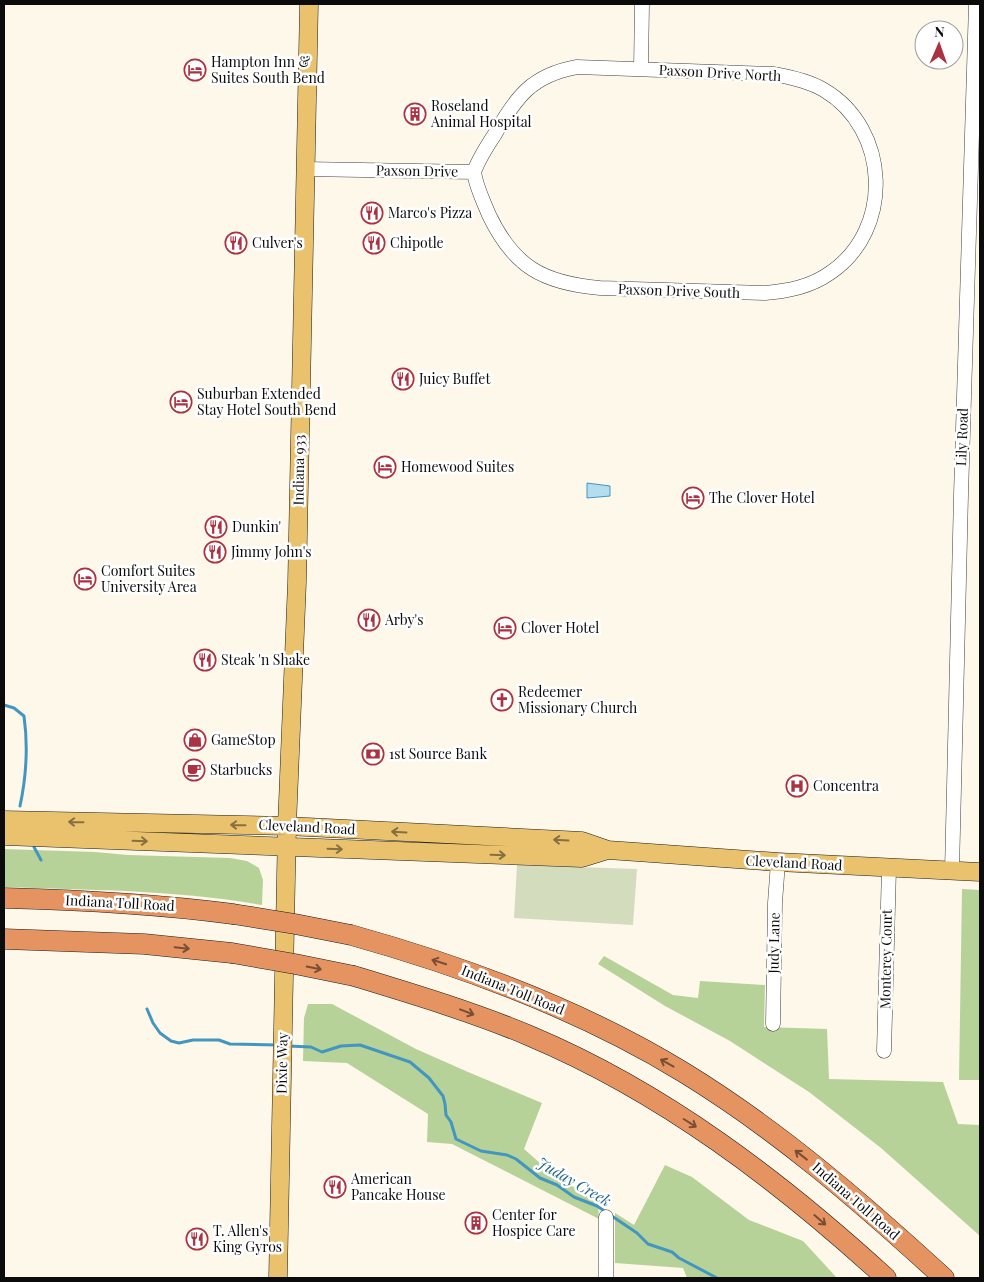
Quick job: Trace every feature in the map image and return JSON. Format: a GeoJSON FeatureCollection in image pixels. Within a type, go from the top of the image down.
{"type":"FeatureCollection","features":[{"type":"Feature","properties":{"kind":"highway","name":"Indiana Toll Road"},"geometry":{"type":"LineString","coordinates":[[4,898],[119,902],[180,907],[295,924],[351,935],[405,950],[497,982],[602,1028],[682,1071],[748,1115],[821,1170],[877,1217],[944,1278]]}},
{"type":"Feature","properties":{"kind":"highway"},"geometry":{"type":"LineString","coordinates":[[4,939],[31,946]]}},
{"type":"Feature","properties":{"kind":"highway"},"geometry":{"type":"LineString","coordinates":[[4,952],[31,946],[144,944],[232,953],[354,976],[457,1009],[530,1036],[580,1060],[640,1092],[708,1134],[806,1208],[886,1278]]}},
{"type":"Feature","properties":{"kind":"main road","name":"Indiana 933"},"geometry":{"type":"LineString","coordinates":[[287,847],[296,626],[308,4]]}},
{"type":"Feature","properties":{"kind":"main road","name":"Cleveland Road"},"geometry":{"type":"LineString","coordinates":[[4,820],[287,826],[582,841],[608,850],[778,862],[980,872]]}},
{"type":"Feature","properties":{"kind":"main road","name":"Cleveland Road"},"geometry":{"type":"LineString","coordinates":[[4,836],[582,858],[608,850]]}},
{"type":"Feature","properties":{"kind":"main road","name":"Dixie Way"},"geometry":{"type":"LineString","coordinates":[[278,1278],[287,847]]}},
{"type":"Feature","properties":{"kind":"street"},"geometry":{"type":"LineString","coordinates":[[641,68],[642,4]]}},
{"type":"Feature","properties":{"kind":"street","name":"Lily Road"},"geometry":{"type":"LineString","coordinates":[[952,871],[976,4]]}},
{"type":"Feature","properties":{"kind":"street","name":"Paxson Drive"},"geometry":{"type":"LineString","coordinates":[[305,169],[474,172],[520,95],[544,78],[568,68]]}},
{"type":"Feature","properties":{"kind":"street","name":"Paxson Drive North"},"geometry":{"type":"LineString","coordinates":[[568,68],[641,68],[774,74],[812,84],[838,100],[860,126],[868,142],[877,176]]}},
{"type":"Feature","properties":{"kind":"street","name":"Paxson Drive South"},"geometry":{"type":"LineString","coordinates":[[474,172],[478,189],[497,232],[513,254],[528,267],[544,276],[568,284],[600,288],[765,294],[791,290],[816,281],[830,273],[853,252],[870,221],[874,206],[877,176]]}},
{"type":"Feature","properties":{"kind":"street","name":"Judy Lane"},"geometry":{"type":"LineString","coordinates":[[773,1024],[774,921],[778,862]]}},
{"type":"Feature","properties":{"kind":"street","name":"Monterey Court"},"geometry":{"type":"LineString","coordinates":[[884,1051],[889,868]]}},
{"type":"Feature","properties":{"kind":"street"},"geometry":{"type":"LineString","coordinates":[[606,1217],[606,1278]]}},
{"type":"Feature","properties":{"kind":"green space"},"geometry":{"type":"Polygon","coordinates":[[[4,849],[230,858],[247,861],[259,868],[263,880],[262,905],[198,896],[4,887],[4,849]]]}},
{"type":"Feature","properties":{"kind":"green space"},"geometry":{"type":"Polygon","coordinates":[[[517,865],[637,869],[633,925],[514,918],[517,865]]]}},
{"type":"Feature","properties":{"kind":"green space"},"geometry":{"type":"Polygon","coordinates":[[[962,889],[980,890],[980,1080],[959,1080],[962,889]]]}},
{"type":"Feature","properties":{"kind":"green space"},"geometry":{"type":"Polygon","coordinates":[[[604,956],[673,995],[698,998],[700,981],[765,985],[764,1027],[827,1029],[829,1079],[943,1082],[958,1124],[980,1125],[980,1236],[881,1148],[809,1092],[730,1041],[665,1006],[598,964],[604,956]]]}},
{"type":"Feature","properties":{"kind":"green space"},"geometry":{"type":"Polygon","coordinates":[[[308,1004],[332,1004],[416,1049],[542,1103],[524,1149],[549,1171],[598,1203],[599,1219],[452,1144],[427,1142],[428,1114],[347,1063],[303,1061],[304,1018],[308,1004]]]}},
{"type":"Feature","properties":{"kind":"green space"},"geometry":{"type":"Polygon","coordinates":[[[665,1165],[692,1177],[749,1220],[803,1241],[837,1278],[687,1278],[683,1268],[615,1263],[615,1213],[634,1225],[665,1165]]]}},
{"type":"Feature","properties":{"kind":"water"},"geometry":{"type":"Polygon","coordinates":[[[587,483],[610,486],[610,496],[587,498],[587,483]]]}},
{"type":"Feature","properties":{"kind":"waterway","name":"Juday Creek"},"geometry":{"type":"LineString","coordinates":[[4,705],[14,708],[24,716],[26,761],[20,806]]}},
{"type":"Feature","properties":{"kind":"waterway","name":"Juday Creek"},"geometry":{"type":"LineString","coordinates":[[34,847],[41,860]]}},
{"type":"Feature","properties":{"kind":"waterway","name":"Juday Creek"},"geometry":{"type":"LineString","coordinates":[[147,1009],[160,1033],[171,1041],[179,1043],[193,1040],[219,1040],[230,1044],[277,1045]]}},
{"type":"Feature","properties":{"kind":"waterway","name":"Juday Creek"},"geometry":{"type":"LineString","coordinates":[[288,1046],[311,1047],[322,1052],[341,1046],[360,1045],[410,1062],[429,1078],[443,1096],[446,1115],[451,1122],[456,1139],[481,1151],[507,1155],[516,1159],[540,1178],[557,1185],[574,1197],[597,1206],[637,1233],[648,1244],[672,1252],[679,1258],[717,1278]]}},
{"type":"Feature","properties":{"kind":"place","name":"Hampton Inn & Suites South Bend"},"geometry":{"type":"Point","coordinates":[195,70]}},
{"type":"Feature","properties":{"kind":"place","name":"Roseland Animal Hospital"},"geometry":{"type":"Point","coordinates":[415,114]}},
{"type":"Feature","properties":{"kind":"place","name":"Marco's Pizza"},"geometry":{"type":"Point","coordinates":[372,213]}},
{"type":"Feature","properties":{"kind":"place","name":"Culver's"},"geometry":{"type":"Point","coordinates":[236,243]}},
{"type":"Feature","properties":{"kind":"place","name":"Chipotle"},"geometry":{"type":"Point","coordinates":[374,243]}},
{"type":"Feature","properties":{"kind":"place","name":"Juicy Buffet"},"geometry":{"type":"Point","coordinates":[403,379]}},
{"type":"Feature","properties":{"kind":"place","name":"Suburban Extended Stay Hotel South Bend"},"geometry":{"type":"Point","coordinates":[181,402]}},
{"type":"Feature","properties":{"kind":"place","name":"Homewood Suites"},"geometry":{"type":"Point","coordinates":[385,467]}},
{"type":"Feature","properties":{"kind":"place","name":"The Clover Hotel"},"geometry":{"type":"Point","coordinates":[693,498]}},
{"type":"Feature","properties":{"kind":"place","name":"Dunkin'"},"geometry":{"type":"Point","coordinates":[216,527]}},
{"type":"Feature","properties":{"kind":"place","name":"Jimmy John's"},"geometry":{"type":"Point","coordinates":[215,552]}},
{"type":"Feature","properties":{"kind":"place","name":"Comfort Suites University Area"},"geometry":{"type":"Point","coordinates":[85,579]}},
{"type":"Feature","properties":{"kind":"place","name":"Arby's"},"geometry":{"type":"Point","coordinates":[369,620]}},
{"type":"Feature","properties":{"kind":"place","name":"Clover Hotel"},"geometry":{"type":"Point","coordinates":[505,628]}},
{"type":"Feature","properties":{"kind":"place","name":"Steak 'n Shake"},"geometry":{"type":"Point","coordinates":[205,660]}},
{"type":"Feature","properties":{"kind":"place","name":"Redeemer Missionary Church"},"geometry":{"type":"Point","coordinates":[502,700]}},
{"type":"Feature","properties":{"kind":"place","name":"GameStop"},"geometry":{"type":"Point","coordinates":[195,740]}},
{"type":"Feature","properties":{"kind":"place","name":"1st Source Bank"},"geometry":{"type":"Point","coordinates":[373,754]}},
{"type":"Feature","properties":{"kind":"place","name":"Starbucks"},"geometry":{"type":"Point","coordinates":[194,770]}},
{"type":"Feature","properties":{"kind":"place","name":"Concentra"},"geometry":{"type":"Point","coordinates":[797,786]}},
{"type":"Feature","properties":{"kind":"place","name":"American Pancake House"},"geometry":{"type":"Point","coordinates":[335,1187]}},
{"type":"Feature","properties":{"kind":"place","name":"Center for Hospice Care"},"geometry":{"type":"Point","coordinates":[476,1223]}},
{"type":"Feature","properties":{"kind":"place","name":"T. Allen's King Gyros"},"geometry":{"type":"Point","coordinates":[197,1239]}}]}
